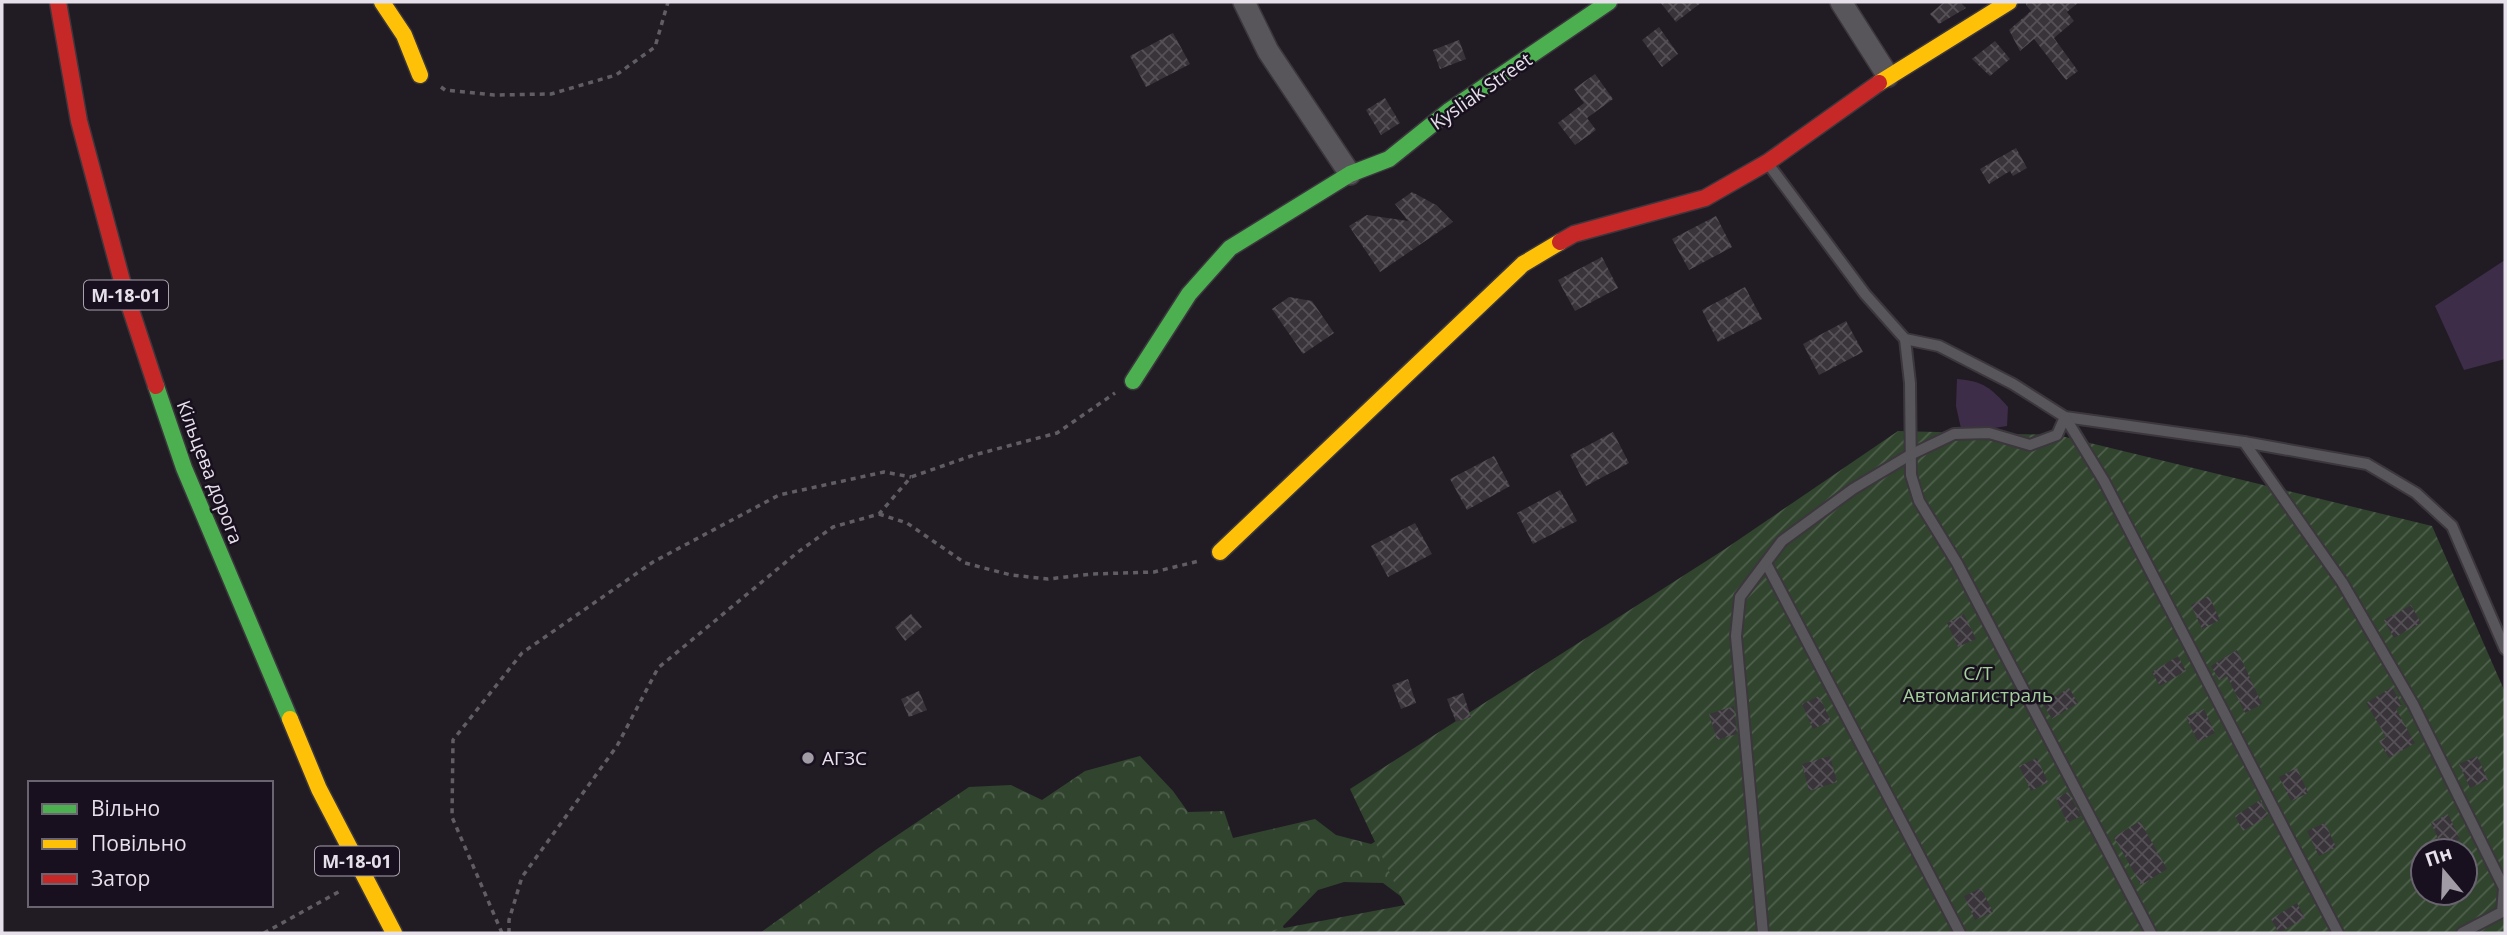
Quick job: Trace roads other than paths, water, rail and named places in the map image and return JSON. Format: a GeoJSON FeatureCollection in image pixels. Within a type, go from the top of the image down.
{"type":"FeatureCollection","features":[{"type":"Feature","properties":{"kind":"main road","name":"Кільцева дорога"},"geometry":{"type":"LineString","coordinates":[[58,2],[79,121],[125,292],[184,468],[319,789],[394,933]]}},
{"type":"Feature","properties":{"kind":"main road"},"geometry":{"type":"LineString","coordinates":[[382,2],[404,36],[420,75]]}},
{"type":"Feature","properties":{"kind":"main road","name":"Kysliak Street"},"geometry":{"type":"LineString","coordinates":[[1133,381],[1189,294],[1230,248],[1350,174],[1389,159],[1450,110],[1609,2]]}},
{"type":"Feature","properties":{"kind":"main road"},"geometry":{"type":"LineString","coordinates":[[1220,552],[1523,264],[1574,234],[1705,198],[1768,162],[1888,76],[2009,2]]}},
{"type":"Feature","properties":{"kind":"street"},"geometry":{"type":"LineString","coordinates":[[1244,2],[1268,51],[1350,174]]}},
{"type":"Feature","properties":{"kind":"street"},"geometry":{"type":"LineString","coordinates":[[1842,2],[1888,76]]}},
{"type":"Feature","properties":{"kind":"lane"},"geometry":{"type":"LineString","coordinates":[[1768,162],[1865,294],[1905,339],[1910,383],[1911,475],[1919,502],[1957,563],[2151,933]]}},
{"type":"Feature","properties":{"kind":"lane"},"geometry":{"type":"LineString","coordinates":[[1905,339],[1939,346],[2013,384],[2065,417],[2244,442],[2367,464],[2416,492],[2452,526],[2505,649]]}},
{"type":"Feature","properties":{"kind":"lane"},"geometry":{"type":"LineString","coordinates":[[1763,933],[1736,636],[1740,597],[1782,541],[1853,489],[1910,455],[1954,434],[1989,433],[2030,445],[2057,435],[2065,417]]}},
{"type":"Feature","properties":{"kind":"lane"},"geometry":{"type":"LineString","coordinates":[[2065,417],[2104,481],[2338,933]]}},
{"type":"Feature","properties":{"kind":"lane"},"geometry":{"type":"LineString","coordinates":[[2244,442],[2342,582],[2413,704],[2504,888],[2502,912],[2462,933]]}},
{"type":"Feature","properties":{"kind":"lane"},"geometry":{"type":"LineString","coordinates":[[1766,563],[1960,933]]}},
{"type":"Feature","properties":{"kind":"place","name":"АГЗС"},"geometry":{"type":"Point","coordinates":[808,758]}},
{"type":"Feature","properties":{"kind":"park label","name":"С/Т Автомагистраль"},"geometry":{"type":"Point","coordinates":[1978,684]}}]}
